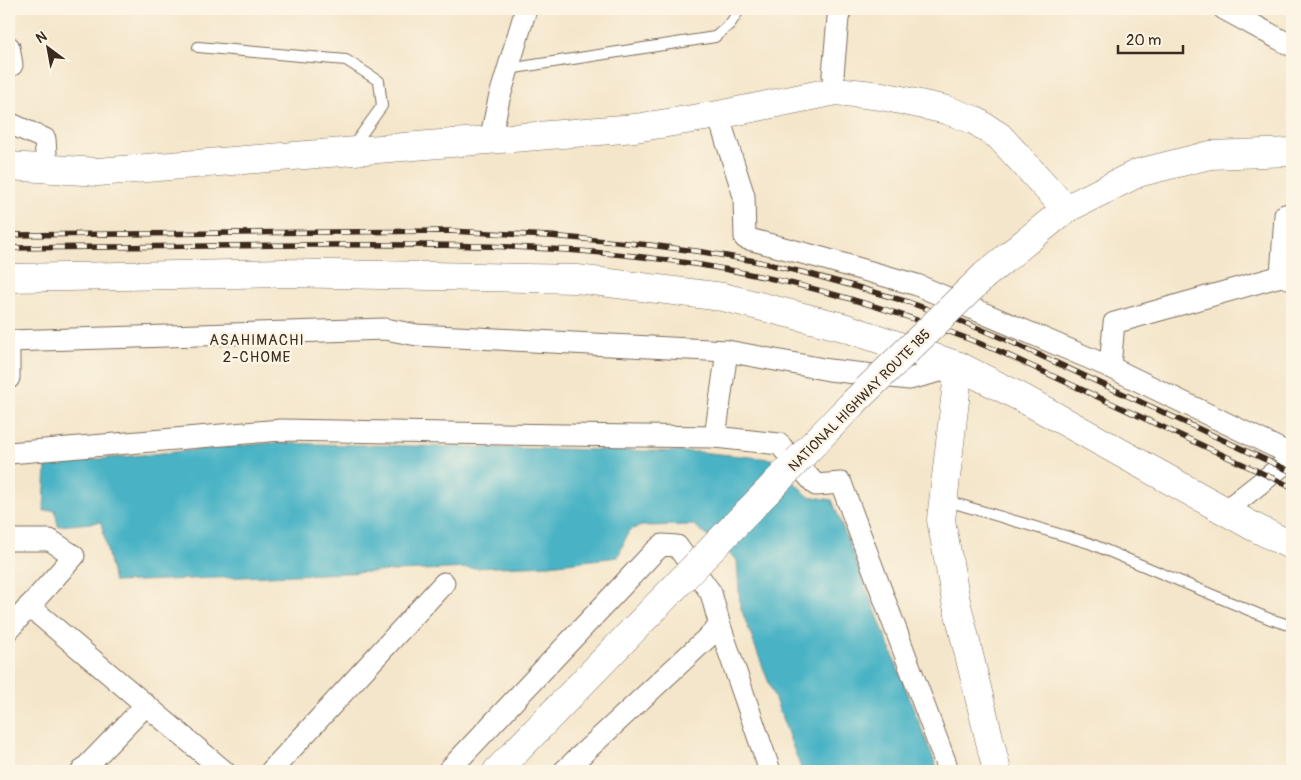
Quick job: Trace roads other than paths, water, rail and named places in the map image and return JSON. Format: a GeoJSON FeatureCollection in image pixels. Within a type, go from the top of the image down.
{"type":"FeatureCollection","features":[{"type":"Feature","properties":{"kind":"main road"},"geometry":{"type":"LineString","coordinates":[[9,166],[98,172],[636,128],[718,115],[836,91],[882,96],[947,110],[974,120],[999,136],[1066,209]]}},
{"type":"Feature","properties":{"kind":"main road","name":"NATIONAL HIGHWAY ROUTE 185"},"geometry":{"type":"LineString","coordinates":[[497,771],[854,402],[985,275],[1066,209],[1138,173],[1210,155],[1292,152]]}},
{"type":"Feature","properties":{"kind":"main road"},"geometry":{"type":"LineString","coordinates":[[9,278],[283,274],[578,279],[723,297],[843,327],[959,366],[1024,399],[1254,527],[1292,546]]}},
{"type":"Feature","properties":{"kind":"main road"},"geometry":{"type":"LineString","coordinates":[[959,366],[941,520],[956,601],[997,771]]}},
{"type":"Feature","properties":{"kind":"street"},"geometry":{"type":"LineString","coordinates":[[490,140],[499,99],[526,9]]}},
{"type":"Feature","properties":{"kind":"street"},"geometry":{"type":"LineString","coordinates":[[836,91],[833,75],[838,18],[841,9]]}},
{"type":"Feature","properties":{"kind":"street"},"geometry":{"type":"LineString","coordinates":[[1224,10],[1292,46]]}},
{"type":"Feature","properties":{"kind":"street"},"geometry":{"type":"LineString","coordinates":[[9,47],[12,65],[9,66]]}},
{"type":"Feature","properties":{"kind":"street"},"geometry":{"type":"LineString","coordinates":[[718,115],[744,196],[745,238],[916,286],[1110,367],[1292,456],[1225,511]]}},
{"type":"Feature","properties":{"kind":"street"},"geometry":{"type":"LineString","coordinates":[[9,123],[45,139],[47,168]]}},
{"type":"Feature","properties":{"kind":"street"},"geometry":{"type":"LineString","coordinates":[[1110,367],[1114,323],[1287,278],[1285,215],[1292,213]]}},
{"type":"Feature","properties":{"kind":"street"},"geometry":{"type":"LineString","coordinates":[[9,378],[9,341],[385,329],[417,335],[726,351],[828,370],[909,379],[959,366]]}},
{"type":"Feature","properties":{"kind":"street"},"geometry":{"type":"LineString","coordinates":[[716,437],[726,351]]}},
{"type":"Feature","properties":{"kind":"street"},"geometry":{"type":"LineString","coordinates":[[9,453],[281,430],[716,437],[779,444],[816,485],[840,484],[946,764]]}},
{"type":"Feature","properties":{"kind":"street"},"geometry":{"type":"LineString","coordinates":[[9,540],[50,540],[74,556],[9,629]]}},
{"type":"Feature","properties":{"kind":"street"},"geometry":{"type":"LineString","coordinates":[[448,771],[662,545],[678,546],[711,593],[720,626],[770,771]]}},
{"type":"Feature","properties":{"kind":"street"},"geometry":{"type":"LineString","coordinates":[[271,771],[444,583]]}},
{"type":"Feature","properties":{"kind":"street"},"geometry":{"type":"LineString","coordinates":[[29,606],[224,771]]}},
{"type":"Feature","properties":{"kind":"street"},"geometry":{"type":"LineString","coordinates":[[564,771],[720,626]]}},
{"type":"Feature","properties":{"kind":"street"},"geometry":{"type":"LineString","coordinates":[[82,771],[146,705]]}},
{"type":"Feature","properties":{"kind":"lane"},"geometry":{"type":"LineString","coordinates":[[508,69],[715,37],[730,24],[740,9]]}},
{"type":"Feature","properties":{"kind":"lane"},"geometry":{"type":"LineString","coordinates":[[198,47],[346,60],[379,81],[382,106],[350,151]]}},
{"type":"Feature","properties":{"kind":"lane"},"geometry":{"type":"LineString","coordinates":[[944,500],[1089,543],[1270,619],[1292,626]]}},
{"type":"Feature","properties":{"kind":"water"},"geometry":{"type":"Polygon","coordinates":[[[269,443],[699,452],[771,459],[808,496],[832,500],[938,771],[802,771],[740,606],[737,560],[694,525],[642,526],[629,530],[618,557],[549,565],[114,582],[101,522],[58,526],[55,510],[44,511],[46,464],[269,443]]]}},
{"type":"Feature","properties":{"kind":"railway"},"geometry":{"type":"LineString","coordinates":[[9,235],[449,231],[550,236],[650,245],[755,261],[857,287],[908,302],[958,320],[1007,340],[1292,472]]}},
{"type":"Feature","properties":{"kind":"railway"},"geometry":{"type":"LineString","coordinates":[[9,248],[455,245],[603,253],[652,258],[740,272],[816,289],[891,311],[965,337],[1292,487]]}},
{"type":"Feature","properties":{"kind":"district","name":"ASAHIMACHI 2-CHOME"},"geometry":{"type":"Point","coordinates":[257,348]}}]}
